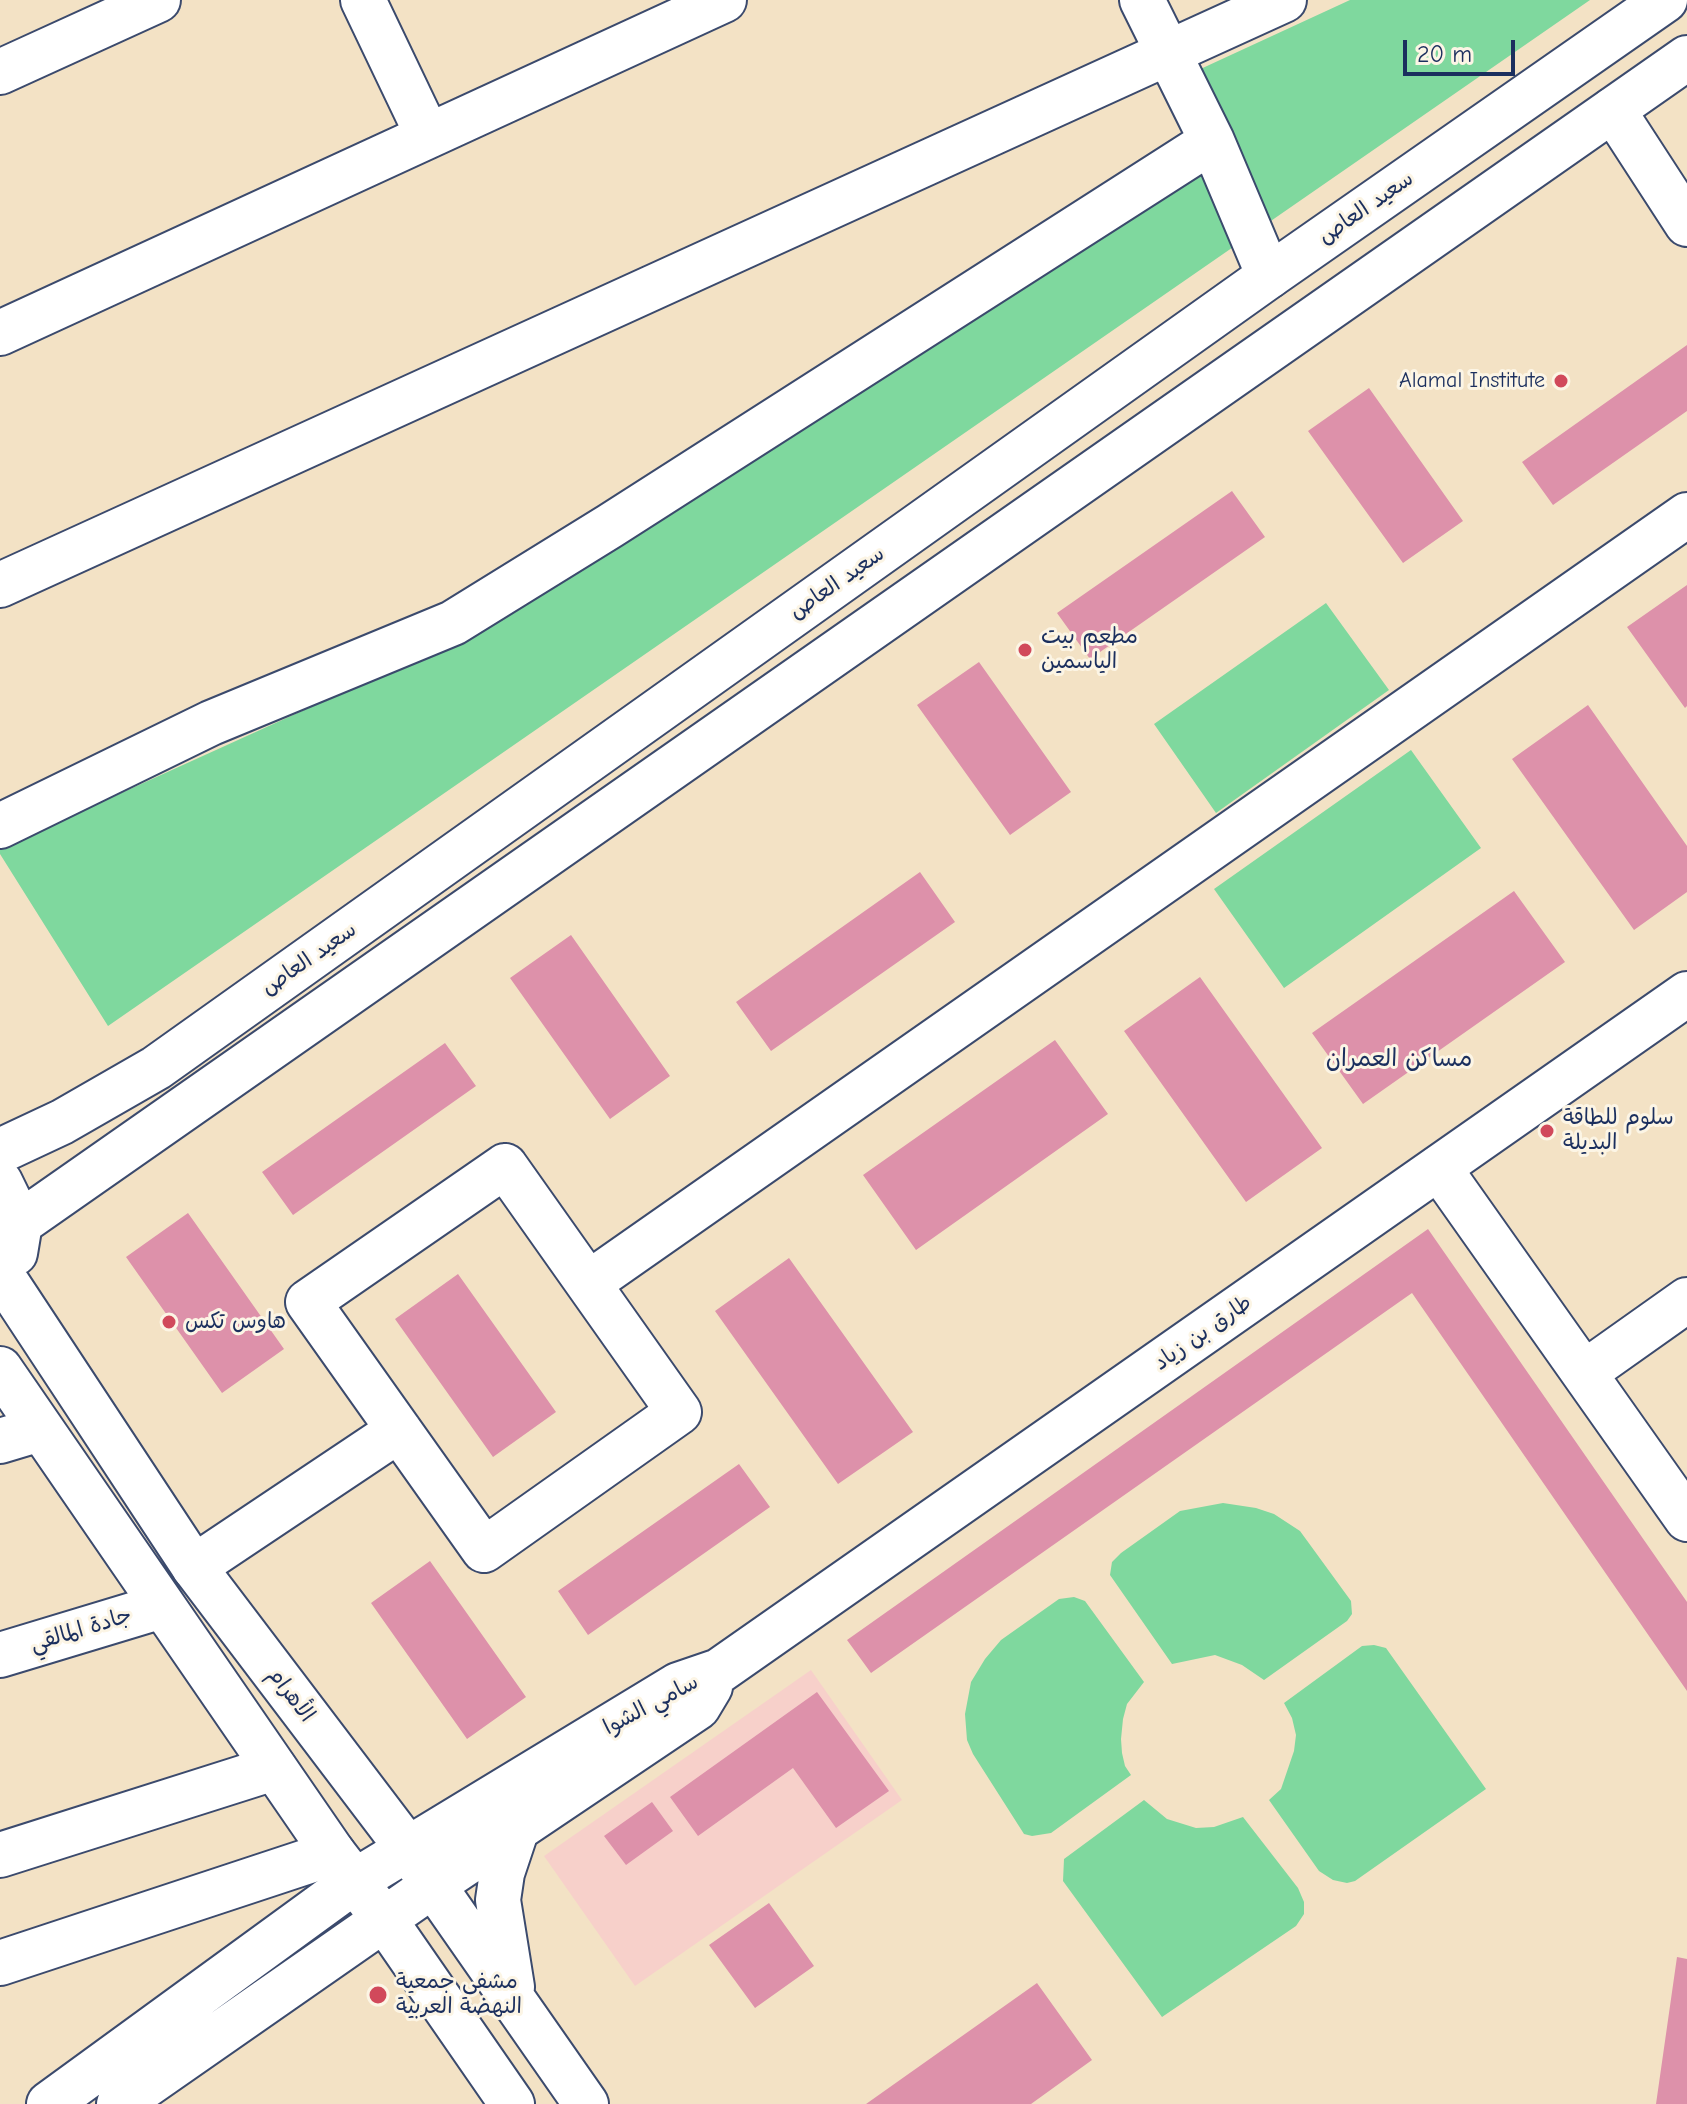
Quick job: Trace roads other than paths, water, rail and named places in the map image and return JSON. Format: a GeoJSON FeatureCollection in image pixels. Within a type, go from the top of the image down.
{"type":"FeatureCollection","features":[{"type":"Feature","properties":{"kind":"main road"},"geometry":{"type":"LineString","coordinates":[[0,72],[158,0]]}},
{"type":"Feature","properties":{"kind":"main road"},"geometry":{"type":"LineString","coordinates":[[363,0],[428,136]]}},
{"type":"Feature","properties":{"kind":"main road"},"geometry":{"type":"LineString","coordinates":[[0,333],[724,0]]}},
{"type":"Feature","properties":{"kind":"main road"},"geometry":{"type":"LineString","coordinates":[[1142,0],[1212,141],[1269,276]]}},
{"type":"Feature","properties":{"kind":"main road"},"geometry":{"type":"LineString","coordinates":[[0,585],[1284,0]]}},
{"type":"Feature","properties":{"kind":"main road","name":"سعيد العاص"},"geometry":{"type":"LineString","coordinates":[[0,1151],[62,1122],[156,1068],[1269,276],[1665,0]]}},
{"type":"Feature","properties":{"kind":"main road"},"geometry":{"type":"LineString","coordinates":[[20,1223],[1687,58]]}},
{"type":"Feature","properties":{"kind":"main road"},"geometry":{"type":"LineString","coordinates":[[1613,110],[1687,224]]}},
{"type":"Feature","properties":{"kind":"main road"},"geometry":{"type":"LineString","coordinates":[[0,826],[211,723],[453,623],[1212,141]]}},
{"type":"Feature","properties":{"kind":"main road"},"geometry":{"type":"LineString","coordinates":[[589,1283],[1687,515]]}},
{"type":"Feature","properties":{"kind":"main road","name":"طارق بن زياد"},"geometry":{"type":"LineString","coordinates":[[719,1671],[1687,994]]}},
{"type":"Feature","properties":{"kind":"main road"},"geometry":{"type":"LineString","coordinates":[[0,1133],[62,1122]]}},
{"type":"Feature","properties":{"kind":"main road"},"geometry":{"type":"LineString","coordinates":[[505,1166],[679,1412],[484,1550],[399,1430],[308,1302],[505,1166]]}},
{"type":"Feature","properties":{"kind":"main road"},"geometry":{"type":"LineString","coordinates":[[1439,1168],[1687,1519]]}},
{"type":"Feature","properties":{"kind":"main road"},"geometry":{"type":"LineString","coordinates":[[0,1182],[20,1223],[15,1254],[2,1281]]}},
{"type":"Feature","properties":{"kind":"main road","name":"الأهرام"},"geometry":{"type":"LineString","coordinates":[[2,1281],[194,1567],[408,1849],[586,2104]]}},
{"type":"Feature","properties":{"kind":"main road"},"geometry":{"type":"LineString","coordinates":[[1584,1373],[1687,1300]]}},
{"type":"Feature","properties":{"kind":"main road"},"geometry":{"type":"LineString","coordinates":[[0,1369],[20,1435],[162,1606],[512,2104]]}},
{"type":"Feature","properties":{"kind":"main road"},"geometry":{"type":"LineString","coordinates":[[194,1567],[399,1430]]}},
{"type":"Feature","properties":{"kind":"main road","name":"جادة المالقي"},"geometry":{"type":"LineString","coordinates":[[0,1655],[162,1606]]}},
{"type":"Feature","properties":{"kind":"main road","name":"سامي الشوا"},"geometry":{"type":"LineString","coordinates":[[119,2104],[432,1886],[698,1707],[719,1671]]}},
{"type":"Feature","properties":{"kind":"main road","name":"سامي الشوا"},"geometry":{"type":"LineString","coordinates":[[49,2104],[344,1867],[408,1849],[678,1685],[719,1671]]}},
{"type":"Feature","properties":{"kind":"main road"},"geometry":{"type":"LineString","coordinates":[[0,1855],[274,1768]]}},
{"type":"Feature","properties":{"kind":"main road"},"geometry":{"type":"LineString","coordinates":[[514,1998],[498,1900],[502,1873],[517,1828]]}},
{"type":"Feature","properties":{"kind":"main road"},"geometry":{"type":"LineString","coordinates":[[0,1963],[344,1867]]}},
{"type":"Feature","properties":{"kind":"place","name":"Alamal Institute"},"geometry":{"type":"Point","coordinates":[1561,381]}},
{"type":"Feature","properties":{"kind":"place","name":"مطعم بيت الياسمين"},"geometry":{"type":"Point","coordinates":[1025,650]}},
{"type":"Feature","properties":{"kind":"place","name":"سلوم للطاقة البديلة"},"geometry":{"type":"Point","coordinates":[1547,1131]}},
{"type":"Feature","properties":{"kind":"place","name":"هاوس تكس"},"geometry":{"type":"Point","coordinates":[169,1322]}},
{"type":"Feature","properties":{"kind":"place","name":"مشفى جمعية النهضة العربية"},"geometry":{"type":"Point","coordinates":[378,1995]}},
{"type":"Feature","properties":{"kind":"district","name":"مساكن العمران"},"geometry":{"type":"Point","coordinates":[1399,1059]}}]}
